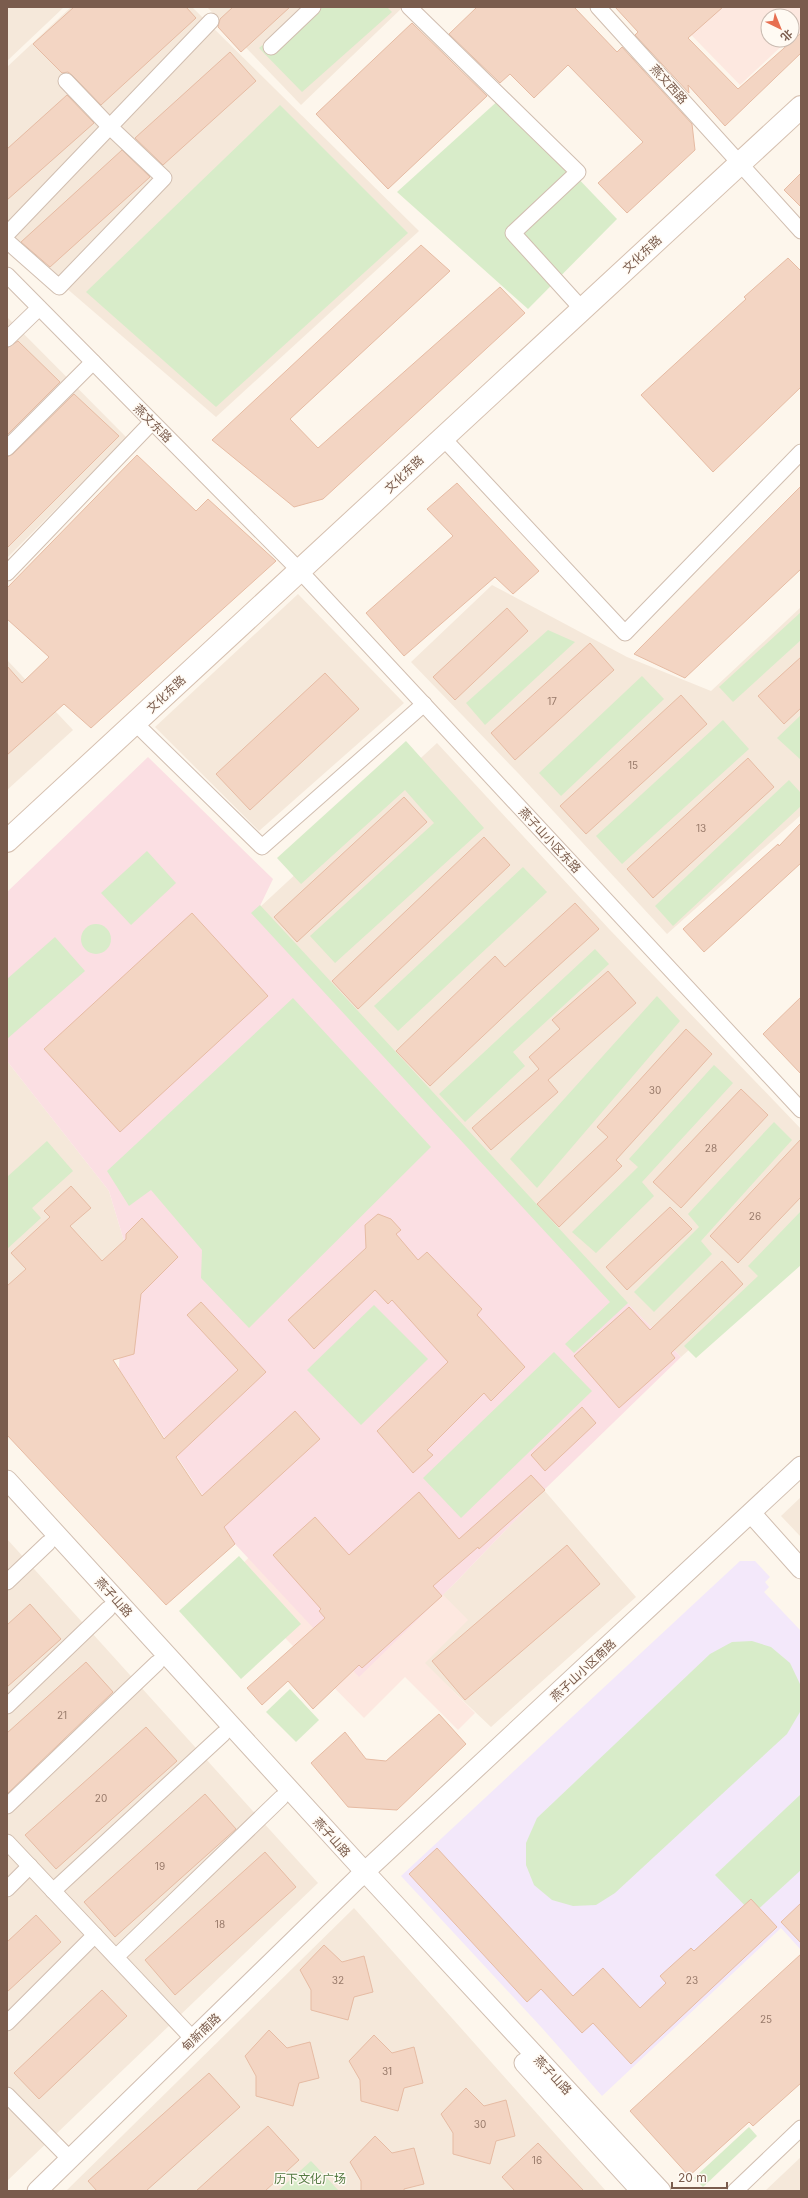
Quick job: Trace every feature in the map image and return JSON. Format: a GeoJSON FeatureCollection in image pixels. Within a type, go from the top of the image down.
{"type":"FeatureCollection","features":[{"type":"Feature","properties":{"kind":"main road","name":"文化东路"},"geometry":{"type":"LineString","coordinates":[[7,841],[801,107]]}},
{"type":"Feature","properties":{"kind":"street"},"geometry":{"type":"LineString","coordinates":[[272,46],[313,7]]}},
{"type":"Feature","properties":{"kind":"street"},"geometry":{"type":"LineString","coordinates":[[409,7],[578,172],[513,233],[582,309]]}},
{"type":"Feature","properties":{"kind":"street","name":"燕文西路"},"geometry":{"type":"LineString","coordinates":[[598,7],[801,231]]}},
{"type":"Feature","properties":{"kind":"street"},"geometry":{"type":"LineString","coordinates":[[66,81],[110,127],[164,178],[59,287],[8,232],[110,127],[211,21]]}},
{"type":"Feature","properties":{"kind":"street","name":"燕文东路"},"geometry":{"type":"LineString","coordinates":[[7,275],[300,571]]}},
{"type":"Feature","properties":{"kind":"street"},"geometry":{"type":"LineString","coordinates":[[7,339],[39,308]]}},
{"type":"Feature","properties":{"kind":"street"},"geometry":{"type":"LineString","coordinates":[[7,448],[93,362]]}},
{"type":"Feature","properties":{"kind":"street"},"geometry":{"type":"LineString","coordinates":[[7,573],[152,422]]}},
{"type":"Feature","properties":{"kind":"street"},"geometry":{"type":"LineString","coordinates":[[443,438],[625,633],[801,452]]}},
{"type":"Feature","properties":{"kind":"street","name":"燕子山小区东路"},"geometry":{"type":"LineString","coordinates":[[300,571],[801,1110]]}},
{"type":"Feature","properties":{"kind":"street"},"geometry":{"type":"LineString","coordinates":[[135,723],[262,847],[424,704]]}},
{"type":"Feature","properties":{"kind":"street","name":"燕子山小区南路"},"geometry":{"type":"LineString","coordinates":[[361,1876],[801,1466]]}},
{"type":"Feature","properties":{"kind":"street","name":"燕子山路"},"geometry":{"type":"LineString","coordinates":[[7,1480],[641,2191]]}},
{"type":"Feature","properties":{"kind":"street","name":"燕子山路"},"geometry":{"type":"LineString","coordinates":[[7,1499],[281,1798],[361,1876],[661,2191]]}},
{"type":"Feature","properties":{"kind":"street"},"geometry":{"type":"LineString","coordinates":[[751,1513],[801,1569]]}},
{"type":"Feature","properties":{"kind":"street"},"geometry":{"type":"LineString","coordinates":[[7,1582],[48,1543]]}},
{"type":"Feature","properties":{"kind":"street"},"geometry":{"type":"LineString","coordinates":[[7,1706],[108,1609]]}},
{"type":"Feature","properties":{"kind":"street"},"geometry":{"type":"LineString","coordinates":[[7,1806],[157,1663]]}},
{"type":"Feature","properties":{"kind":"street"},"geometry":{"type":"LineString","coordinates":[[54,1891],[223,1734]]}},
{"type":"Feature","properties":{"kind":"street"},"geometry":{"type":"LineString","coordinates":[[116,1958],[281,1798]]}},
{"type":"Feature","properties":{"kind":"street"},"geometry":{"type":"LineString","coordinates":[[7,1842],[193,2039]]}},
{"type":"Feature","properties":{"kind":"street"},"geometry":{"type":"LineString","coordinates":[[7,1889],[30,1866]]}},
{"type":"Feature","properties":{"kind":"street","name":"甸新南路"},"geometry":{"type":"LineString","coordinates":[[36,2191],[361,1876]]}},
{"type":"Feature","properties":{"kind":"street"},"geometry":{"type":"LineString","coordinates":[[7,2023],[95,1935]]}},
{"type":"Feature","properties":{"kind":"street"},"geometry":{"type":"LineString","coordinates":[[7,2095],[70,2159]]}},
{"type":"Feature","properties":{"kind":"street"},"geometry":{"type":"LineString","coordinates":[[735,2191],[801,2128]]}},
{"type":"Feature","properties":{"kind":"shaded area"},"geometry":{"type":"Polygon","coordinates":[[[7,7],[64,7],[7,61],[7,7]]]}},
{"type":"Feature","properties":{"kind":"shaded area"},"geometry":{"type":"Polygon","coordinates":[[[71,7],[192,7],[419,231],[216,417],[7,237],[7,67],[71,7]]]}},
{"type":"Feature","properties":{"kind":"shaded area"},"geometry":{"type":"Polygon","coordinates":[[[207,7],[403,7],[301,105],[207,7]]]}},
{"type":"Feature","properties":{"kind":"shaded area"},"geometry":{"type":"Polygon","coordinates":[[[664,7],[801,7],[801,35],[800,8],[760,8],[760,48],[779,48],[740,85],[664,7]]]}},
{"type":"Feature","properties":{"kind":"shaded area"},"geometry":{"type":"Polygon","coordinates":[[[7,317],[127,438],[7,558],[7,317]]]}},
{"type":"Feature","properties":{"kind":"shaded area"},"geometry":{"type":"Polygon","coordinates":[[[492,585],[627,657],[711,691],[801,607],[801,815],[667,934],[518,773],[411,662],[492,585]]]}},
{"type":"Feature","properties":{"kind":"shaded area"},"geometry":{"type":"Polygon","coordinates":[[[298,594],[404,703],[259,831],[155,727],[298,594]]]}},
{"type":"Feature","properties":{"kind":"shaded area"},"geometry":{"type":"Polygon","coordinates":[[[7,660],[73,730],[7,790],[7,660]]]}},
{"type":"Feature","properties":{"kind":"shaded area"},"geometry":{"type":"Polygon","coordinates":[[[437,743],[610,930],[801,1129],[801,1250],[681,1357],[514,1189],[259,908],[437,743]]]}},
{"type":"Feature","properties":{"kind":"shaded area"},"geometry":{"type":"Polygon","coordinates":[[[148,757],[273,879],[259,908],[514,1189],[681,1357],[544,1490],[456,1582],[359,1677],[235,1544],[119,1369],[124,1241],[109,1191],[7,1061],[7,892],[148,757]]]}},
{"type":"Feature","properties":{"kind":"shaded area"},"geometry":{"type":"Polygon","coordinates":[[[7,1061],[109,1191],[124,1241],[7,1345],[7,1061]]]}},
{"type":"Feature","properties":{"kind":"shaded area"},"geometry":{"type":"Polygon","coordinates":[[[329,1479],[468,1620],[425,1663],[475,1713],[458,1730],[405,1677],[364,1718],[227,1579],[329,1479]]]}},
{"type":"Feature","properties":{"kind":"shaded area"},"geometry":{"type":"Polygon","coordinates":[[[544,1490],[636,1597],[491,1727],[397,1638],[456,1582],[544,1490]]]}},
{"type":"Feature","properties":{"kind":"shaded area"},"geometry":{"type":"Polygon","coordinates":[[[801,1497],[801,1537],[781,1516],[801,1497]]]}},
{"type":"Feature","properties":{"kind":"shaded area"},"geometry":{"type":"Polygon","coordinates":[[[7,1539],[318,1883],[7,2181],[7,1539]]]}},
{"type":"Feature","properties":{"kind":"shaded area"},"geometry":{"type":"Polygon","coordinates":[[[740,1561],[755,1561],[770,1577],[765,1582],[769,1587],[764,1592],[801,1631],[801,1950],[781,1928],[602,2096],[542,2028],[401,1876],[740,1561]]]}},
{"type":"Feature","properties":{"kind":"shaded area"},"geometry":{"type":"Polygon","coordinates":[[[354,1908],[606,2191],[66,2191],[354,1908]]]}},
{"type":"Feature","properties":{"kind":"shaded area"},"geometry":{"type":"Polygon","coordinates":[[[801,2157],[801,2191],[765,2191],[801,2157]]]}},
{"type":"Feature","properties":{"kind":"green space"},"geometry":{"type":"Polygon","coordinates":[[[309,7],[387,7],[392,12],[302,92],[259,48],[309,7]]]}},
{"type":"Feature","properties":{"kind":"green space"},"geometry":{"type":"Polygon","coordinates":[[[501,98],[617,219],[528,309],[397,192],[501,98]]]}},
{"type":"Feature","properties":{"kind":"green space"},"geometry":{"type":"Polygon","coordinates":[[[280,105],[408,233],[216,407],[86,292],[280,105]]]}},
{"type":"Feature","properties":{"kind":"green space"},"geometry":{"type":"Polygon","coordinates":[[[801,612],[801,640],[733,702],[719,687],[801,612]]]}},
{"type":"Feature","properties":{"kind":"green space"},"geometry":{"type":"Polygon","coordinates":[[[548,630],[575,642],[485,725],[466,703],[548,630]]]}},
{"type":"Feature","properties":{"kind":"green space"},"geometry":{"type":"Polygon","coordinates":[[[642,676],[664,699],[561,796],[539,773],[642,676]]]}},
{"type":"Feature","properties":{"kind":"green space"},"geometry":{"type":"Polygon","coordinates":[[[801,715],[801,760],[777,738],[801,715]]]}},
{"type":"Feature","properties":{"kind":"green space"},"geometry":{"type":"Polygon","coordinates":[[[723,720],[749,749],[622,864],[596,836],[723,720]]]}},
{"type":"Feature","properties":{"kind":"green space"},"geometry":{"type":"Polygon","coordinates":[[[406,741],[484,828],[335,963],[310,936],[434,823],[405,790],[301,884],[277,858],[406,741]]]}},
{"type":"Feature","properties":{"kind":"green space"},"geometry":{"type":"Polygon","coordinates":[[[789,780],[801,793],[801,806],[673,926],[655,906],[789,780]]]}},
{"type":"Feature","properties":{"kind":"green space"},"geometry":{"type":"Polygon","coordinates":[[[147,851],[176,883],[131,925],[101,893],[147,851]]]}},
{"type":"Feature","properties":{"kind":"green space"},"geometry":{"type":"Polygon","coordinates":[[[523,867],[547,892],[398,1031],[374,1006],[523,867]]]}},
{"type":"Feature","properties":{"kind":"green space"},"geometry":{"type":"Polygon","coordinates":[[[260,905],[628,1303],[574,1353],[565,1344],[610,1302],[251,913],[260,905]]]}},
{"type":"Feature","properties":{"kind":"green space"},"geometry":{"type":"Polygon","coordinates":[[[96,924],[107,928],[111,939],[107,950],[96,954],[85,950],[81,939],[85,928],[96,924]]]}},
{"type":"Feature","properties":{"kind":"green space"},"geometry":{"type":"Polygon","coordinates":[[[55,937],[85,971],[7,1039],[7,979],[55,937]]]}},
{"type":"Feature","properties":{"kind":"green space"},"geometry":{"type":"Polygon","coordinates":[[[595,949],[609,964],[513,1052],[525,1066],[465,1122],[439,1094],[595,949]]]}},
{"type":"Feature","properties":{"kind":"green space"},"geometry":{"type":"Polygon","coordinates":[[[657,996],[680,1021],[537,1188],[510,1159],[657,996]]]}},
{"type":"Feature","properties":{"kind":"green space"},"geometry":{"type":"Polygon","coordinates":[[[293,998],[431,1147],[249,1328],[201,1278],[202,1250],[151,1190],[129,1206],[107,1171],[293,998]]]}},
{"type":"Feature","properties":{"kind":"green space"},"geometry":{"type":"Polygon","coordinates":[[[714,1065],[733,1083],[642,1182],[654,1196],[596,1253],[572,1232],[638,1167],[629,1159],[714,1065]]]}},
{"type":"Feature","properties":{"kind":"green space"},"geometry":{"type":"Polygon","coordinates":[[[774,1122],[792,1140],[701,1241],[712,1254],[654,1312],[634,1292],[699,1227],[688,1214],[774,1122]]]}},
{"type":"Feature","properties":{"kind":"green space"},"geometry":{"type":"Polygon","coordinates":[[[47,1141],[73,1171],[32,1208],[41,1218],[7,1249],[7,1177],[47,1141]]]}},
{"type":"Feature","properties":{"kind":"green space"},"geometry":{"type":"Polygon","coordinates":[[[801,1211],[801,1265],[696,1358],[684,1346],[758,1276],[748,1266],[801,1211]]]}},
{"type":"Feature","properties":{"kind":"green space"},"geometry":{"type":"Polygon","coordinates":[[[374,1305],[428,1359],[361,1425],[307,1370],[374,1305]]]}},
{"type":"Feature","properties":{"kind":"green space"},"geometry":{"type":"Polygon","coordinates":[[[554,1352],[592,1391],[461,1518],[423,1478],[554,1352]]]}},
{"type":"Feature","properties":{"kind":"green space"},"geometry":{"type":"Polygon","coordinates":[[[239,1556],[301,1624],[241,1679],[179,1611],[239,1556]]]}},
{"type":"Feature","properties":{"kind":"green space"},"geometry":{"type":"Polygon","coordinates":[[[752,1641],[771,1647],[790,1663],[800,1684],[800,1712],[787,1734],[615,1893],[596,1905],[573,1906],[552,1900],[534,1885],[526,1865],[526,1843],[537,1818],[710,1654],[732,1642],[752,1641]]]}},
{"type":"Feature","properties":{"kind":"green space"},"geometry":{"type":"Polygon","coordinates":[[[290,1689],[319,1720],[296,1742],[266,1712],[290,1689]]]}},
{"type":"Feature","properties":{"kind":"green space"},"geometry":{"type":"Polygon","coordinates":[[[801,1794],[801,1870],[753,1914],[715,1875],[801,1794]]]}},
{"type":"Feature","properties":{"kind":"green space"},"geometry":{"type":"Polygon","coordinates":[[[749,2127],[757,2136],[703,2187],[694,2178],[749,2127]]]}},
{"type":"Feature","properties":{"kind":"green space","name":"历下文化广场"},"geometry":{"type":"Polygon","coordinates":[[[311,2161],[339,2191],[278,2191],[311,2161]]]}},
{"type":"Feature","properties":{"kind":"building"},"geometry":{"type":"Polygon","coordinates":[[[74,7],[186,7],[196,18],[101,105],[72,75],[68,72],[62,73],[33,44],[74,7]]]}},
{"type":"Feature","properties":{"kind":"building"},"geometry":{"type":"Polygon","coordinates":[[[233,7],[290,7],[241,52],[218,27],[220,19],[233,7]]]}},
{"type":"Feature","properties":{"kind":"building"},"geometry":{"type":"Polygon","coordinates":[[[477,7],[574,7],[617,52],[622,47],[692,124],[695,150],[627,213],[598,183],[643,142],[568,65],[534,98],[510,74],[500,83],[449,34],[477,7]]]}},
{"type":"Feature","properties":{"kind":"building"},"geometry":{"type":"Polygon","coordinates":[[[615,7],[723,7],[688,38],[738,89],[784,48],[800,48],[801,33],[801,53],[725,126],[688,85],[689,93],[635,35],[638,32],[615,7]]]}},
{"type":"Feature","properties":{"kind":"building"},"geometry":{"type":"Polygon","coordinates":[[[412,23],[487,96],[388,189],[316,114],[412,23]]]}},
{"type":"Feature","properties":{"kind":"building"},"geometry":{"type":"Polygon","coordinates":[[[230,52],[256,81],[163,165],[135,138],[230,52]]]}},
{"type":"Feature","properties":{"kind":"building"},"geometry":{"type":"Polygon","coordinates":[[[67,95],[94,123],[7,200],[7,149],[67,95]]]}},
{"type":"Feature","properties":{"kind":"building"},"geometry":{"type":"Polygon","coordinates":[[[122,150],[150,177],[50,267],[21,242],[122,150]]]}},
{"type":"Feature","properties":{"kind":"building"},"geometry":{"type":"Polygon","coordinates":[[[801,173],[801,207],[784,190],[801,173]]]}},
{"type":"Feature","properties":{"kind":"building"},"geometry":{"type":"Polygon","coordinates":[[[421,245],[450,271],[290,419],[318,448],[500,287],[525,313],[323,499],[294,507],[212,440],[421,245]]]}},
{"type":"Feature","properties":{"kind":"building"},"geometry":{"type":"Polygon","coordinates":[[[788,258],[801,271],[801,387],[713,472],[641,395],[746,299],[744,297],[788,258]]]}},
{"type":"Feature","properties":{"kind":"building"},"geometry":{"type":"Polygon","coordinates":[[[18,341],[60,382],[7,435],[7,348],[18,341]]]}},
{"type":"Feature","properties":{"kind":"building"},"geometry":{"type":"Polygon","coordinates":[[[74,394],[119,436],[7,548],[7,457],[13,454],[74,394]]]}},
{"type":"Feature","properties":{"kind":"building"},"geometry":{"type":"Polygon","coordinates":[[[137,455],[196,511],[208,499],[276,561],[91,728],[64,704],[7,755],[7,666],[22,683],[49,657],[7,619],[7,588],[137,455]]]}},
{"type":"Feature","properties":{"kind":"building"},"geometry":{"type":"Polygon","coordinates":[[[457,483],[539,571],[513,594],[495,577],[404,656],[366,613],[453,536],[427,509],[457,483]]]}},
{"type":"Feature","properties":{"kind":"building"},"geometry":{"type":"Polygon","coordinates":[[[801,486],[801,569],[685,678],[634,654],[801,486]]]}},
{"type":"Feature","properties":{"kind":"building"},"geometry":{"type":"Polygon","coordinates":[[[507,608],[528,631],[455,700],[433,677],[507,608]]]}},
{"type":"Feature","properties":{"kind":"building"},"geometry":{"type":"Polygon","coordinates":[[[590,643],[614,670],[515,760],[491,733],[590,643]]]}},
{"type":"Feature","properties":{"kind":"building"},"geometry":{"type":"Polygon","coordinates":[[[801,657],[801,708],[784,724],[758,696],[801,657]]]}},
{"type":"Feature","properties":{"kind":"building"},"geometry":{"type":"Polygon","coordinates":[[[325,673],[359,709],[250,810],[216,774],[325,673]]]}},
{"type":"Feature","properties":{"kind":"building"},"geometry":{"type":"Polygon","coordinates":[[[681,695],[707,724],[586,834],[560,806],[681,695]]]}},
{"type":"Feature","properties":{"kind":"building"},"geometry":{"type":"Polygon","coordinates":[[[748,758],[774,787],[653,898],[627,869],[748,758]]]}},
{"type":"Feature","properties":{"kind":"building"},"geometry":{"type":"Polygon","coordinates":[[[404,797],[427,822],[297,942],[274,917],[404,797]]]}},
{"type":"Feature","properties":{"kind":"building"},"geometry":{"type":"Polygon","coordinates":[[[801,823],[801,863],[704,952],[683,929],[778,844],[779,846],[801,823]]]}},
{"type":"Feature","properties":{"kind":"building"},"geometry":{"type":"Polygon","coordinates":[[[484,837],[510,865],[358,1009],[332,981],[484,837]]]}},
{"type":"Feature","properties":{"kind":"building"},"geometry":{"type":"Polygon","coordinates":[[[575,903],[599,929],[430,1086],[396,1051],[495,956],[505,967],[575,903]]]}},
{"type":"Feature","properties":{"kind":"building"},"geometry":{"type":"Polygon","coordinates":[[[192,913],[268,996],[120,1132],[44,1049],[192,913]]]}},
{"type":"Feature","properties":{"kind":"building"},"geometry":{"type":"Polygon","coordinates":[[[608,971],[636,1003],[548,1080],[558,1092],[491,1150],[472,1128],[539,1069],[529,1057],[560,1029],[552,1020],[608,971]]]}},
{"type":"Feature","properties":{"kind":"building"},"geometry":{"type":"Polygon","coordinates":[[[801,997],[801,1074],[763,1034],[801,997]]]}},
{"type":"Feature","properties":{"kind":"building"},"geometry":{"type":"Polygon","coordinates":[[[686,1029],[712,1054],[616,1160],[622,1166],[559,1227],[537,1204],[608,1137],[597,1127],[686,1029]]]}},
{"type":"Feature","properties":{"kind":"building"},"geometry":{"type":"Polygon","coordinates":[[[741,1089],[768,1115],[681,1208],[653,1182],[741,1089]]]}},
{"type":"Feature","properties":{"kind":"building"},"geometry":{"type":"Polygon","coordinates":[[[801,1139],[801,1197],[738,1263],[710,1236],[801,1139]]]}},
{"type":"Feature","properties":{"kind":"building"},"geometry":{"type":"Polygon","coordinates":[[[71,1186],[91,1208],[70,1226],[102,1261],[126,1239],[126,1234],[142,1218],[178,1257],[141,1294],[134,1354],[113,1360],[164,1439],[238,1370],[187,1315],[201,1302],[266,1372],[176,1457],[202,1496],[295,1411],[320,1439],[224,1527],[235,1544],[166,1605],[7,1435],[7,1286],[26,1269],[11,1253],[50,1217],[44,1211],[71,1186]]]}},
{"type":"Feature","properties":{"kind":"building"},"geometry":{"type":"Polygon","coordinates":[[[670,1207],[692,1229],[627,1290],[606,1267],[670,1207]]]}},
{"type":"Feature","properties":{"kind":"building"},"geometry":{"type":"Polygon","coordinates":[[[378,1214],[391,1219],[401,1230],[396,1234],[418,1260],[427,1252],[482,1309],[477,1315],[525,1367],[491,1401],[484,1393],[427,1450],[433,1455],[413,1473],[377,1431],[448,1362],[392,1300],[388,1304],[375,1290],[314,1349],[288,1320],[366,1248],[365,1225],[378,1214]]]}},
{"type":"Feature","properties":{"kind":"building"},"geometry":{"type":"Polygon","coordinates":[[[722,1261],[743,1284],[671,1353],[675,1358],[619,1408],[574,1356],[629,1307],[650,1330],[722,1261]]]}},
{"type":"Feature","properties":{"kind":"building"},"geometry":{"type":"Polygon","coordinates":[[[582,1407],[596,1423],[545,1471],[531,1455],[582,1407]]]}},
{"type":"Feature","properties":{"kind":"building"},"geometry":{"type":"Polygon","coordinates":[[[531,1475],[545,1490],[479,1549],[478,1547],[433,1586],[442,1596],[362,1668],[359,1665],[313,1709],[288,1681],[262,1705],[247,1688],[325,1618],[319,1611],[321,1609],[273,1555],[315,1517],[349,1555],[419,1492],[459,1539],[531,1475]]]}},
{"type":"Feature","properties":{"kind":"building"},"geometry":{"type":"Polygon","coordinates":[[[567,1545],[600,1584],[465,1700],[432,1661],[567,1545]]]}},
{"type":"Feature","properties":{"kind":"building"},"geometry":{"type":"Polygon","coordinates":[[[30,1604],[61,1639],[7,1687],[7,1625],[30,1604]]]}},
{"type":"Feature","properties":{"kind":"building"},"geometry":{"type":"Polygon","coordinates":[[[86,1662],[113,1692],[7,1794],[7,1733],[86,1662]]]}},
{"type":"Feature","properties":{"kind":"building"},"geometry":{"type":"Polygon","coordinates":[[[439,1714],[466,1744],[397,1810],[348,1807],[311,1763],[345,1732],[366,1759],[386,1761],[439,1714]]]}},
{"type":"Feature","properties":{"kind":"building"},"geometry":{"type":"Polygon","coordinates":[[[146,1727],[177,1761],[56,1869],[25,1835],[146,1727]]]}},
{"type":"Feature","properties":{"kind":"building"},"geometry":{"type":"Polygon","coordinates":[[[205,1794],[236,1829],[115,1937],[84,1902],[205,1794]]]}},
{"type":"Feature","properties":{"kind":"building"},"geometry":{"type":"Polygon","coordinates":[[[437,1848],[573,1996],[603,1968],[640,2008],[666,1983],[660,1976],[691,1948],[694,1951],[751,1899],[777,1927],[631,2064],[593,2023],[582,2033],[541,1989],[527,2002],[409,1874],[437,1848]]]}},
{"type":"Feature","properties":{"kind":"building"},"geometry":{"type":"Polygon","coordinates":[[[265,1852],[296,1887],[175,1995],[145,1960],[265,1852]]]}},
{"type":"Feature","properties":{"kind":"building"},"geometry":{"type":"Polygon","coordinates":[[[801,1903],[801,1943],[781,1922],[801,1903]]]}},
{"type":"Feature","properties":{"kind":"building"},"geometry":{"type":"Polygon","coordinates":[[[36,1915],[61,1942],[7,1992],[7,1942],[36,1915]]]}},
{"type":"Feature","properties":{"kind":"building"},"geometry":{"type":"Polygon","coordinates":[[[324,1945],[342,1962],[364,1956],[373,1992],[354,1997],[348,2020],[311,2010],[311,1990],[300,1970],[324,1945]]]}},
{"type":"Feature","properties":{"kind":"building"},"geometry":{"type":"Polygon","coordinates":[[[801,1954],[801,2083],[753,2126],[749,2122],[689,2176],[630,2111],[801,1954]]]}},
{"type":"Feature","properties":{"kind":"building"},"geometry":{"type":"Polygon","coordinates":[[[102,1990],[127,2016],[39,2099],[14,2073],[102,1990]]]}},
{"type":"Feature","properties":{"kind":"building"},"geometry":{"type":"Polygon","coordinates":[[[269,2030],[287,2048],[310,2042],[319,2078],[299,2083],[293,2106],[256,2096],[256,2076],[245,2056],[269,2030]]]}},
{"type":"Feature","properties":{"kind":"building"},"geometry":{"type":"Polygon","coordinates":[[[374,2035],[392,2053],[414,2047],[423,2083],[404,2088],[398,2111],[361,2101],[360,2080],[349,2061],[374,2035]]]}},
{"type":"Feature","properties":{"kind":"building"},"geometry":{"type":"Polygon","coordinates":[[[209,2073],[240,2107],[146,2191],[97,2191],[88,2181],[209,2073]]]}},
{"type":"Feature","properties":{"kind":"building"},"geometry":{"type":"Polygon","coordinates":[[[466,2088],[484,2106],[506,2100],[515,2136],[496,2141],[490,2164],[453,2154],[453,2133],[441,2114],[466,2088]]]}},
{"type":"Feature","properties":{"kind":"building"},"geometry":{"type":"Polygon","coordinates":[[[268,2126],[299,2160],[265,2191],[196,2191],[268,2126]]]}},
{"type":"Feature","properties":{"kind":"building"},"geometry":{"type":"Polygon","coordinates":[[[375,2136],[392,2153],[414,2148],[424,2184],[404,2189],[404,2191],[361,2191],[361,2181],[350,2162],[375,2136]]]}},
{"type":"Feature","properties":{"kind":"building"},"geometry":{"type":"Polygon","coordinates":[[[538,2143],[584,2191],[515,2191],[502,2177],[538,2143]]]}}]}
